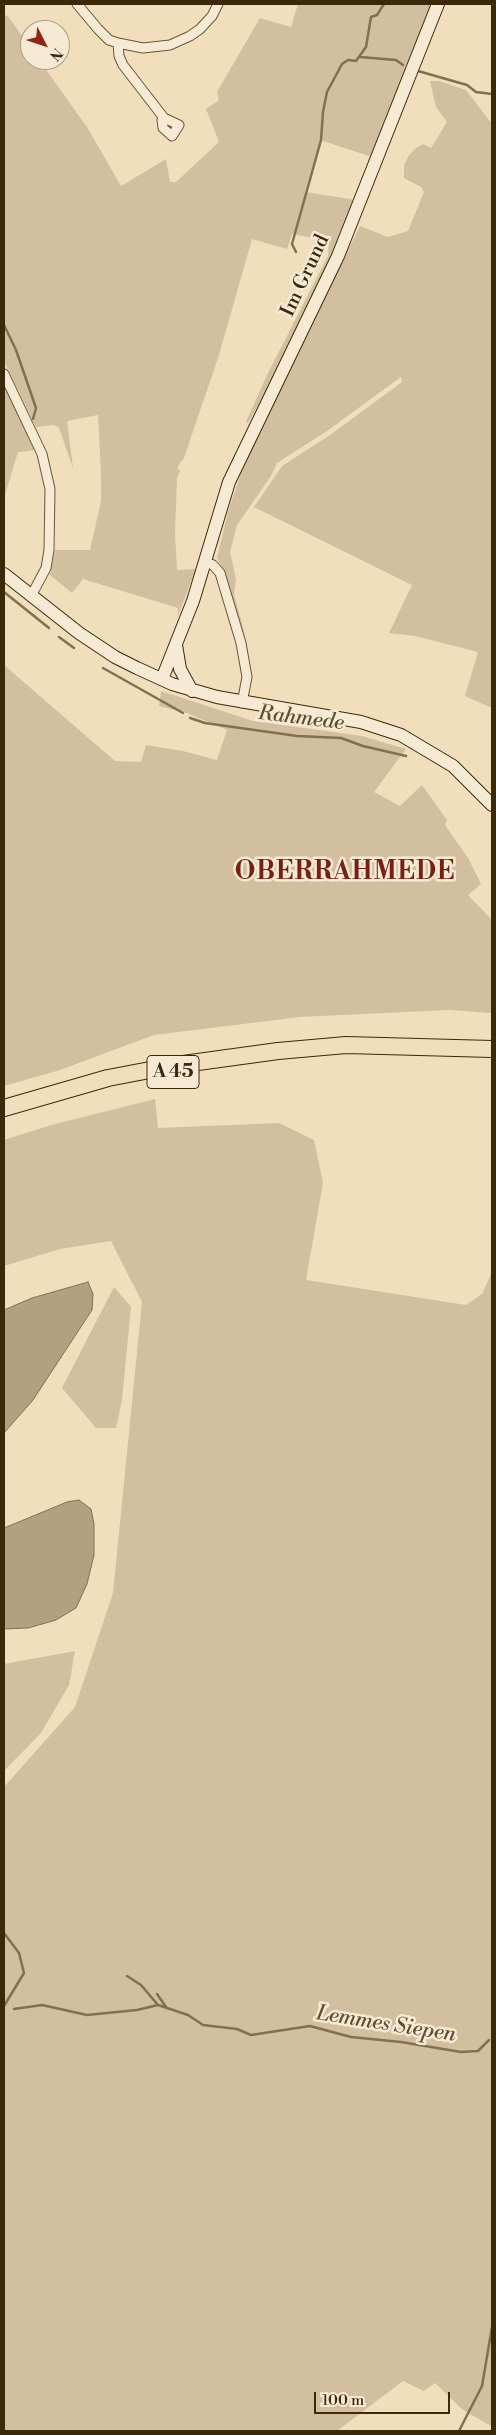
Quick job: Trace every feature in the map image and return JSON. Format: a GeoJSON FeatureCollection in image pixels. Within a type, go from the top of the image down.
{"type":"FeatureCollection","features":[{"type":"Feature","properties":{"kind":"highway","name":"A 45"},"geometry":{"type":"LineString","coordinates":[[4,1114],[110,1085],[173,1072],[346,1049],[492,1055]]}},
{"type":"Feature","properties":{"kind":"highway","name":"A 45"},"geometry":{"type":"LineString","coordinates":[[4,1108],[108,1078],[176,1065],[278,1051],[492,1049]]}},
{"type":"Feature","properties":{"kind":"main road","name":"Im Grund"},"geometry":{"type":"LineString","coordinates":[[162,679],[193,602],[229,482],[338,256],[438,4]]}},
{"type":"Feature","properties":{"kind":"main road"},"geometry":{"type":"LineString","coordinates":[[4,574],[79,633],[116,657],[162,679],[192,691],[242,703],[361,722],[400,735],[453,766],[492,805]]}},
{"type":"Feature","properties":{"kind":"main road"},"geometry":{"type":"LineString","coordinates":[[176,645],[180,669],[192,691]]}},
{"type":"Feature","properties":{"kind":"street"},"geometry":{"type":"LineString","coordinates":[[77,4],[109,40],[143,48],[170,45],[190,36],[200,29],[212,16],[218,4]]}},
{"type":"Feature","properties":{"kind":"street"},"geometry":{"type":"LineString","coordinates":[[118,43],[119,56],[123,65],[164,118]]}},
{"type":"Feature","properties":{"kind":"street"},"geometry":{"type":"LineString","coordinates":[[4,374],[42,454],[50,489],[49,550],[46,568],[31,596]]}},
{"type":"Feature","properties":{"kind":"street"},"geometry":{"type":"LineString","coordinates":[[205,562],[213,565],[220,572],[241,643],[247,677],[242,703]]}},
{"type":"Feature","properties":{"kind":"shaded area"},"geometry":{"type":"Polygon","coordinates":[[[298,4],[433,4],[372,157],[320,140],[305,192],[356,200],[338,244],[272,380],[248,423],[246,422],[266,377],[328,256],[329,241],[292,234],[287,249],[252,239],[219,355],[183,461],[177,468],[180,471],[177,478],[175,533],[177,570],[196,569],[177,618],[178,608],[83,579],[72,593],[50,575],[55,550],[90,550],[101,501],[98,415],[67,421],[73,468],[59,428],[54,425],[36,427],[4,361],[4,18],[7,15],[20,33],[20,70],[46,70],[87,127],[121,186],[166,159],[170,182],[176,182],[219,142],[206,109],[219,100],[217,92],[260,18],[291,27],[298,4]]]}},
{"type":"Feature","properties":{"kind":"shaded area"},"geometry":{"type":"Polygon","coordinates":[[[430,81],[439,81],[466,90],[492,124],[492,708],[465,696],[478,652],[415,636],[389,633],[412,585],[254,507],[282,466],[330,435],[402,382],[401,377],[327,431],[277,463],[271,476],[237,525],[230,552],[236,579],[234,594],[246,639],[222,567],[217,558],[228,512],[243,467],[267,413],[360,226],[388,237],[408,231],[424,192],[421,187],[404,178],[404,165],[409,155],[416,148],[423,144],[431,148],[447,122],[436,107],[430,81]]]}},
{"type":"Feature","properties":{"kind":"shaded area"},"geometry":{"type":"Polygon","coordinates":[[[4,386],[35,450],[18,452],[4,498],[4,386]]]}},
{"type":"Feature","properties":{"kind":"shaded area"},"geometry":{"type":"Polygon","coordinates":[[[4,665],[115,761],[141,762],[146,745],[183,751],[217,760],[227,730],[187,713],[159,706],[161,691],[253,721],[362,736],[406,749],[374,792],[400,806],[422,785],[447,820],[445,825],[468,858],[481,884],[468,895],[492,920],[492,1013],[449,1010],[299,1017],[154,1035],[60,1070],[4,1086],[4,665]]]}},
{"type":"Feature","properties":{"kind":"shaded area"},"geometry":{"type":"Polygon","coordinates":[[[155,1099],[158,1128],[279,1123],[314,1140],[323,1183],[306,1280],[466,1305],[482,1294],[492,1272],[491,2426],[463,2410],[435,2383],[424,2391],[403,2381],[337,2431],[4,2431],[4,1787],[75,1707],[113,1593],[142,1302],[111,1241],[60,1249],[4,1266],[4,1140],[51,1125],[155,1099]]]}},
{"type":"Feature","properties":{"kind":"shaded area"},"geometry":{"type":"Polygon","coordinates":[[[88,1282],[93,1294],[92,1310],[33,1400],[4,1433],[4,1310],[32,1298],[88,1282]]]}},
{"type":"Feature","properties":{"kind":"shaded area"},"geometry":{"type":"Polygon","coordinates":[[[114,1287],[131,1307],[122,1400],[116,1428],[96,1428],[62,1388],[114,1287]]]}},
{"type":"Feature","properties":{"kind":"shaded area"},"geometry":{"type":"Polygon","coordinates":[[[79,1500],[91,1509],[94,1524],[94,1555],[87,1584],[76,1608],[56,1620],[28,1628],[4,1629],[4,1528],[67,1502],[79,1500]]]}},
{"type":"Feature","properties":{"kind":"shaded area"},"geometry":{"type":"Polygon","coordinates":[[[75,1651],[69,1685],[41,1733],[4,1771],[4,1664],[75,1651]]]}},
{"type":"Feature","properties":{"kind":"waterway"},"geometry":{"type":"LineString","coordinates":[[296,252],[292,244],[321,140],[327,92],[342,64],[348,60],[356,61],[366,47],[371,17],[377,15],[384,4]]}},
{"type":"Feature","properties":{"kind":"waterway"},"geometry":{"type":"LineString","coordinates":[[360,57],[396,60],[403,65]]}},
{"type":"Feature","properties":{"kind":"waterway"},"geometry":{"type":"LineString","coordinates":[[418,71],[467,85],[476,92],[492,94]]}},
{"type":"Feature","properties":{"kind":"waterway"},"geometry":{"type":"LineString","coordinates":[[4,325],[16,350],[36,408],[33,419]]}},
{"type":"Feature","properties":{"kind":"waterway","name":"Rahmede"},"geometry":{"type":"LineString","coordinates":[[4,592],[49,628]]}},
{"type":"Feature","properties":{"kind":"waterway","name":"Rahmede"},"geometry":{"type":"LineString","coordinates":[[59,637],[74,648]]}},
{"type":"Feature","properties":{"kind":"waterway","name":"Rahmede"},"geometry":{"type":"LineString","coordinates":[[103,668],[183,713]]}},
{"type":"Feature","properties":{"kind":"waterway","name":"Rahmede"},"geometry":{"type":"LineString","coordinates":[[190,718],[205,723],[297,736],[341,738],[363,746],[406,756]]}},
{"type":"Feature","properties":{"kind":"waterway"},"geometry":{"type":"LineString","coordinates":[[4,1933],[19,1953],[24,1973],[4,2006]]}},
{"type":"Feature","properties":{"kind":"waterway"},"geometry":{"type":"LineString","coordinates":[[127,1976],[141,1985],[158,2005]]}},
{"type":"Feature","properties":{"kind":"waterway"},"geometry":{"type":"LineString","coordinates":[[157,1994],[166,2007]]}},
{"type":"Feature","properties":{"kind":"waterway","name":"Lemmes Siepen"},"geometry":{"type":"LineString","coordinates":[[14,2009],[42,2005],[87,2015],[137,2010],[158,2005],[188,2015],[203,2025],[237,2029],[251,2035],[310,2026],[351,2037],[401,2042],[461,2052],[478,2051],[489,2040]]}},
{"type":"Feature","properties":{"kind":"waterway","name":"Rahmede"},"geometry":{"type":"LineString","coordinates":[[459,2431],[482,2386],[492,2327]]}},
{"type":"Feature","properties":{"kind":"district","name":"OBERRAHMEDE"},"geometry":{"type":"Point","coordinates":[345,873]}}]}
